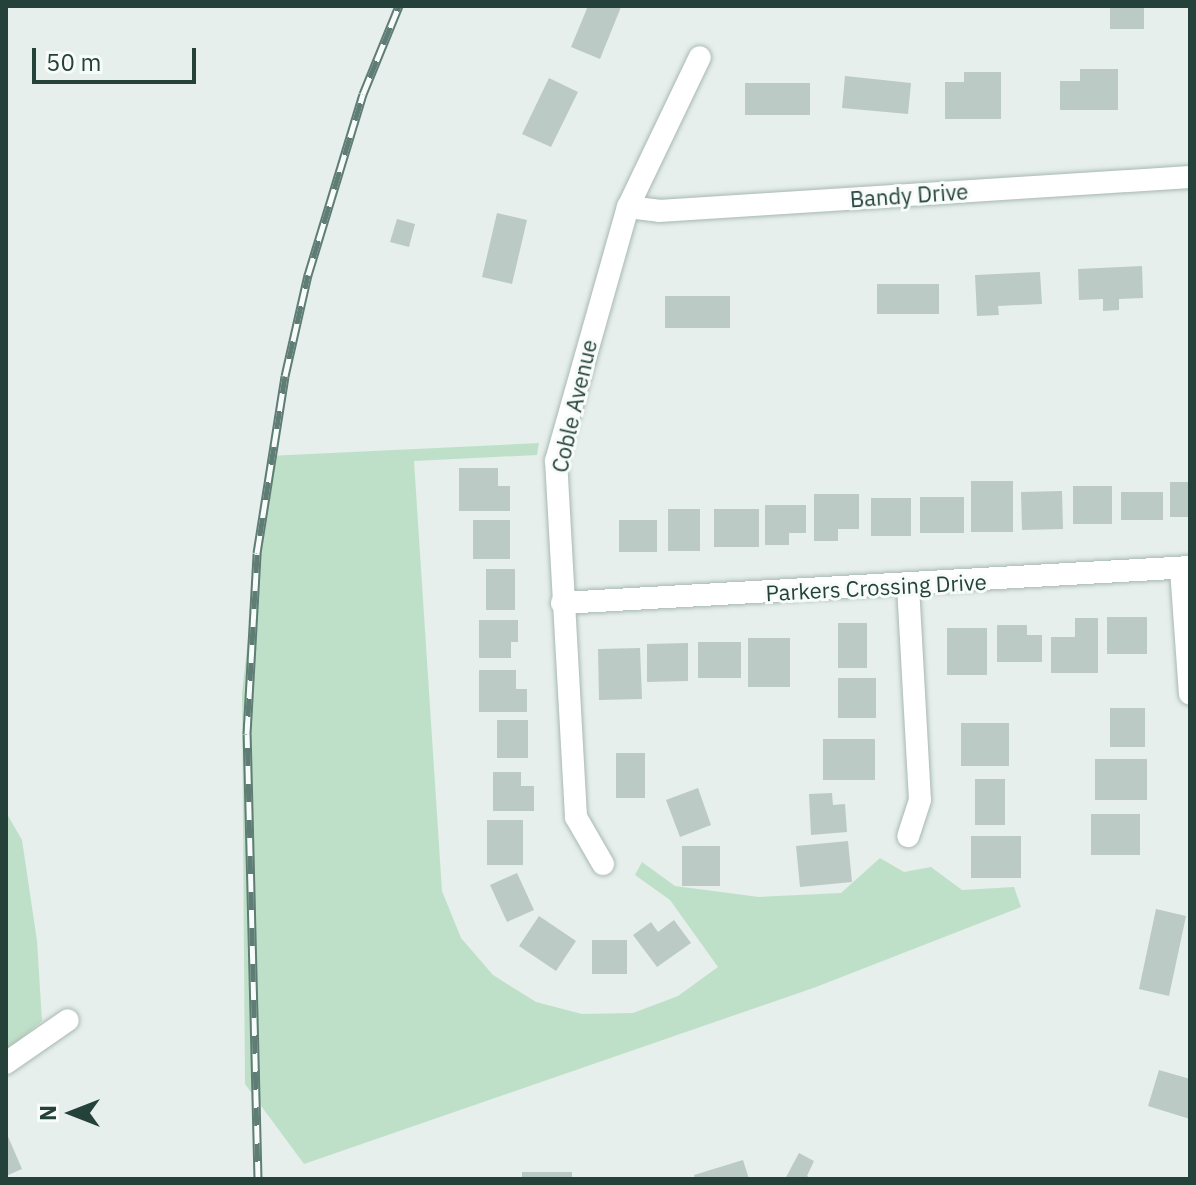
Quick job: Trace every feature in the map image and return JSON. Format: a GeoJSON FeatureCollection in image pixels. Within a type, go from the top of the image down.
{"type":"FeatureCollection","features":[{"type":"Feature","properties":{"kind":"street","name":"Coble Avenue"},"geometry":{"type":"LineString","coordinates":[[603,864],[576,817],[556,461],[628,207],[700,57]]}},
{"type":"Feature","properties":{"kind":"street","name":"Bandy Drive"},"geometry":{"type":"LineString","coordinates":[[628,207],[659,211],[1190,177]]}},
{"type":"Feature","properties":{"kind":"street","name":"Parkers Crossing Drive"},"geometry":{"type":"LineString","coordinates":[[562,603],[908,586],[1186,568]]}},
{"type":"Feature","properties":{"kind":"street"},"geometry":{"type":"LineString","coordinates":[[1186,568],[1190,694]]}},
{"type":"Feature","properties":{"kind":"street"},"geometry":{"type":"LineString","coordinates":[[908,586],[920,800],[908,836]]}},
{"type":"Feature","properties":{"kind":"street"},"geometry":{"type":"LineString","coordinates":[[6,1063],[68,1020]]}},
{"type":"Feature","properties":{"kind":"green space"},"geometry":{"type":"Polygon","coordinates":[[[539,443],[537,455],[414,461],[442,891],[461,938],[493,975],[536,1002],[582,1014],[633,1013],[678,996],[718,967],[670,900],[635,875],[642,862],[675,886],[759,897],[841,893],[880,858],[904,872],[931,867],[962,890],[1014,887],[1021,907],[816,987],[304,1164],[245,1084],[242,693],[268,456],[539,443]]]}},
{"type":"Feature","properties":{"kind":"green space"},"geometry":{"type":"Polygon","coordinates":[[[7,814],[22,840],[37,941],[42,1021],[6,1051],[7,814]]]}},
{"type":"Feature","properties":{"kind":"building"},"geometry":{"type":"Polygon","coordinates":[[[588,6],[621,7],[600,59],[571,47],[588,6]]]}},
{"type":"Feature","properties":{"kind":"building"},"geometry":{"type":"Polygon","coordinates":[[[1110,6],[1144,6],[1144,29],[1110,29],[1110,6]]]}},
{"type":"Feature","properties":{"kind":"building"},"geometry":{"type":"Polygon","coordinates":[[[1080,69],[1118,69],[1118,110],[1060,110],[1060,81],[1080,81],[1080,69]]]}},
{"type":"Feature","properties":{"kind":"building"},"geometry":{"type":"Polygon","coordinates":[[[964,72],[1001,72],[1001,119],[945,119],[945,82],[964,82],[964,72]]]}},
{"type":"Feature","properties":{"kind":"building"},"geometry":{"type":"Polygon","coordinates":[[[845,76],[911,83],[908,114],[842,108],[845,76]]]}},
{"type":"Feature","properties":{"kind":"building"},"geometry":{"type":"Polygon","coordinates":[[[549,78],[578,92],[551,147],[522,134],[549,78]]]}},
{"type":"Feature","properties":{"kind":"building"},"geometry":{"type":"Polygon","coordinates":[[[745,83],[810,83],[810,115],[745,115],[745,83]]]}},
{"type":"Feature","properties":{"kind":"building"},"geometry":{"type":"Polygon","coordinates":[[[497,213],[527,220],[512,284],[482,277],[497,213]]]}},
{"type":"Feature","properties":{"kind":"building"},"geometry":{"type":"Polygon","coordinates":[[[397,219],[415,224],[409,247],[390,242],[397,219]]]}},
{"type":"Feature","properties":{"kind":"building"},"geometry":{"type":"Polygon","coordinates":[[[1142,266],[1143,298],[1119,299],[1119,310],[1103,311],[1103,299],[1079,300],[1078,269],[1142,266]]]}},
{"type":"Feature","properties":{"kind":"building"},"geometry":{"type":"Polygon","coordinates":[[[1040,272],[1042,304],[998,306],[999,315],[977,316],[975,275],[1040,272]]]}},
{"type":"Feature","properties":{"kind":"building"},"geometry":{"type":"Polygon","coordinates":[[[877,284],[939,284],[939,314],[877,314],[877,284]]]}},
{"type":"Feature","properties":{"kind":"building"},"geometry":{"type":"Polygon","coordinates":[[[665,296],[730,296],[730,328],[665,328],[665,296]]]}},
{"type":"Feature","properties":{"kind":"building"},"geometry":{"type":"Polygon","coordinates":[[[459,468],[498,468],[498,486],[510,486],[510,511],[459,511],[459,468]]]}},
{"type":"Feature","properties":{"kind":"building"},"geometry":{"type":"Polygon","coordinates":[[[971,481],[1013,481],[1013,532],[971,532],[971,481]]]}},
{"type":"Feature","properties":{"kind":"building"},"geometry":{"type":"Polygon","coordinates":[[[1170,482],[1190,482],[1190,517],[1170,517],[1170,482]]]}},
{"type":"Feature","properties":{"kind":"building"},"geometry":{"type":"Polygon","coordinates":[[[1073,486],[1112,486],[1112,524],[1073,524],[1073,486]]]}},
{"type":"Feature","properties":{"kind":"building"},"geometry":{"type":"Polygon","coordinates":[[[1062,491],[1063,529],[1022,530],[1021,492],[1062,491]]]}},
{"type":"Feature","properties":{"kind":"building"},"geometry":{"type":"Polygon","coordinates":[[[1121,492],[1163,492],[1163,520],[1121,520],[1121,492]]]}},
{"type":"Feature","properties":{"kind":"building"},"geometry":{"type":"Polygon","coordinates":[[[814,494],[859,494],[859,529],[838,529],[838,541],[814,541],[814,494]]]}},
{"type":"Feature","properties":{"kind":"building"},"geometry":{"type":"Polygon","coordinates":[[[920,497],[964,497],[964,533],[920,533],[920,497]]]}},
{"type":"Feature","properties":{"kind":"building"},"geometry":{"type":"Polygon","coordinates":[[[871,498],[911,498],[911,536],[871,536],[871,498]]]}},
{"type":"Feature","properties":{"kind":"building"},"geometry":{"type":"Polygon","coordinates":[[[765,505],[806,505],[806,533],[789,533],[789,545],[765,545],[765,505]]]}},
{"type":"Feature","properties":{"kind":"building"},"geometry":{"type":"Polygon","coordinates":[[[668,509],[700,509],[700,551],[668,551],[668,509]]]}},
{"type":"Feature","properties":{"kind":"building"},"geometry":{"type":"Polygon","coordinates":[[[714,509],[759,509],[759,547],[714,547],[714,509]]]}},
{"type":"Feature","properties":{"kind":"building"},"geometry":{"type":"Polygon","coordinates":[[[473,520],[510,520],[510,559],[473,559],[473,520]]]}},
{"type":"Feature","properties":{"kind":"building"},"geometry":{"type":"Polygon","coordinates":[[[619,520],[657,520],[657,552],[619,552],[619,520]]]}},
{"type":"Feature","properties":{"kind":"building"},"geometry":{"type":"Polygon","coordinates":[[[486,569],[515,569],[515,610],[486,610],[486,569]]]}},
{"type":"Feature","properties":{"kind":"building"},"geometry":{"type":"Polygon","coordinates":[[[1107,617],[1147,617],[1147,654],[1107,654],[1107,617]]]}},
{"type":"Feature","properties":{"kind":"building"},"geometry":{"type":"Polygon","coordinates":[[[1075,618],[1098,618],[1098,673],[1051,673],[1051,637],[1075,637],[1075,618]]]}},
{"type":"Feature","properties":{"kind":"building"},"geometry":{"type":"Polygon","coordinates":[[[479,620],[518,620],[518,642],[511,642],[511,658],[479,658],[479,620]]]}},
{"type":"Feature","properties":{"kind":"building"},"geometry":{"type":"Polygon","coordinates":[[[838,623],[867,623],[867,668],[838,668],[838,623]]]}},
{"type":"Feature","properties":{"kind":"building"},"geometry":{"type":"Polygon","coordinates":[[[997,625],[1027,625],[1027,635],[1042,635],[1042,662],[997,662],[997,625]]]}},
{"type":"Feature","properties":{"kind":"building"},"geometry":{"type":"Polygon","coordinates":[[[947,628],[987,628],[987,675],[947,675],[947,628]]]}},
{"type":"Feature","properties":{"kind":"building"},"geometry":{"type":"Polygon","coordinates":[[[748,638],[790,638],[790,687],[748,687],[748,638]]]}},
{"type":"Feature","properties":{"kind":"building"},"geometry":{"type":"Polygon","coordinates":[[[698,642],[741,642],[741,678],[698,678],[698,642]]]}},
{"type":"Feature","properties":{"kind":"building"},"geometry":{"type":"Polygon","coordinates":[[[688,643],[688,681],[647,682],[647,644],[688,643]]]}},
{"type":"Feature","properties":{"kind":"building"},"geometry":{"type":"Polygon","coordinates":[[[640,648],[642,699],[599,700],[598,649],[640,648]]]}},
{"type":"Feature","properties":{"kind":"building"},"geometry":{"type":"Polygon","coordinates":[[[479,670],[516,670],[516,689],[527,689],[527,712],[479,712],[479,670]]]}},
{"type":"Feature","properties":{"kind":"building"},"geometry":{"type":"Polygon","coordinates":[[[838,678],[876,678],[876,718],[838,718],[838,678]]]}},
{"type":"Feature","properties":{"kind":"building"},"geometry":{"type":"Polygon","coordinates":[[[1110,708],[1145,708],[1145,747],[1110,747],[1110,708]]]}},
{"type":"Feature","properties":{"kind":"building"},"geometry":{"type":"Polygon","coordinates":[[[497,720],[528,720],[528,758],[497,758],[497,720]]]}},
{"type":"Feature","properties":{"kind":"building"},"geometry":{"type":"Polygon","coordinates":[[[961,723],[1009,723],[1009,766],[961,766],[961,723]]]}},
{"type":"Feature","properties":{"kind":"building"},"geometry":{"type":"Polygon","coordinates":[[[823,739],[875,739],[875,780],[823,780],[823,739]]]}},
{"type":"Feature","properties":{"kind":"building"},"geometry":{"type":"Polygon","coordinates":[[[616,753],[645,753],[645,798],[616,798],[616,753]]]}},
{"type":"Feature","properties":{"kind":"building"},"geometry":{"type":"Polygon","coordinates":[[[1095,759],[1147,759],[1147,800],[1095,800],[1095,759]]]}},
{"type":"Feature","properties":{"kind":"building"},"geometry":{"type":"Polygon","coordinates":[[[493,772],[521,772],[521,786],[534,786],[534,811],[493,811],[493,772]]]}},
{"type":"Feature","properties":{"kind":"building"},"geometry":{"type":"Polygon","coordinates":[[[975,779],[1005,779],[1005,825],[975,825],[975,779]]]}},
{"type":"Feature","properties":{"kind":"building"},"geometry":{"type":"Polygon","coordinates":[[[698,788],[711,825],[680,837],[666,800],[698,788]]]}},
{"type":"Feature","properties":{"kind":"building"},"geometry":{"type":"Polygon","coordinates":[[[832,793],[833,805],[845,804],[847,832],[811,835],[809,794],[832,793]]]}},
{"type":"Feature","properties":{"kind":"building"},"geometry":{"type":"Polygon","coordinates":[[[1091,814],[1140,814],[1140,855],[1091,855],[1091,814]]]}},
{"type":"Feature","properties":{"kind":"building"},"geometry":{"type":"Polygon","coordinates":[[[487,820],[523,820],[523,865],[487,865],[487,820]]]}},
{"type":"Feature","properties":{"kind":"building"},"geometry":{"type":"Polygon","coordinates":[[[971,836],[1021,836],[1021,878],[971,878],[971,836]]]}},
{"type":"Feature","properties":{"kind":"building"},"geometry":{"type":"Polygon","coordinates":[[[848,841],[852,882],[800,887],[796,846],[848,841]]]}},
{"type":"Feature","properties":{"kind":"building"},"geometry":{"type":"Polygon","coordinates":[[[682,846],[720,846],[720,886],[682,886],[682,846]]]}},
{"type":"Feature","properties":{"kind":"building"},"geometry":{"type":"Polygon","coordinates":[[[517,873],[534,910],[507,922],[490,885],[517,873]]]}},
{"type":"Feature","properties":{"kind":"building"},"geometry":{"type":"Polygon","coordinates":[[[1156,909],[1186,916],[1169,996],[1139,989],[1156,909]]]}},
{"type":"Feature","properties":{"kind":"building"},"geometry":{"type":"Polygon","coordinates":[[[539,916],[576,941],[556,971],[519,946],[539,916]]]}},
{"type":"Feature","properties":{"kind":"building"},"geometry":{"type":"Polygon","coordinates":[[[674,920],[691,943],[657,967],[633,935],[651,922],[658,932],[674,920]]]}},
{"type":"Feature","properties":{"kind":"building"},"geometry":{"type":"Polygon","coordinates":[[[592,940],[627,940],[627,974],[592,974],[592,940]]]}},
{"type":"Feature","properties":{"kind":"building"},"geometry":{"type":"Polygon","coordinates":[[[1159,1070],[1190,1079],[1190,1119],[1148,1106],[1159,1070]]]}},
{"type":"Feature","properties":{"kind":"building"},"geometry":{"type":"Polygon","coordinates":[[[6,1132],[22,1169],[6,1176],[6,1132]]]}},
{"type":"Feature","properties":{"kind":"building"},"geometry":{"type":"Polygon","coordinates":[[[799,1153],[814,1161],[807,1176],[812,1179],[785,1179],[799,1153]]]}},
{"type":"Feature","properties":{"kind":"building"},"geometry":{"type":"Polygon","coordinates":[[[743,1160],[749,1179],[695,1179],[694,1175],[743,1160]]]}},
{"type":"Feature","properties":{"kind":"building"},"geometry":{"type":"Polygon","coordinates":[[[522,1172],[572,1172],[572,1179],[522,1179],[522,1172]]]}},
{"type":"Feature","properties":{"kind":"railway"},"geometry":{"type":"LineString","coordinates":[[258,1179],[247,734],[257,553],[285,376],[308,275],[363,94],[399,6]]}}]}
